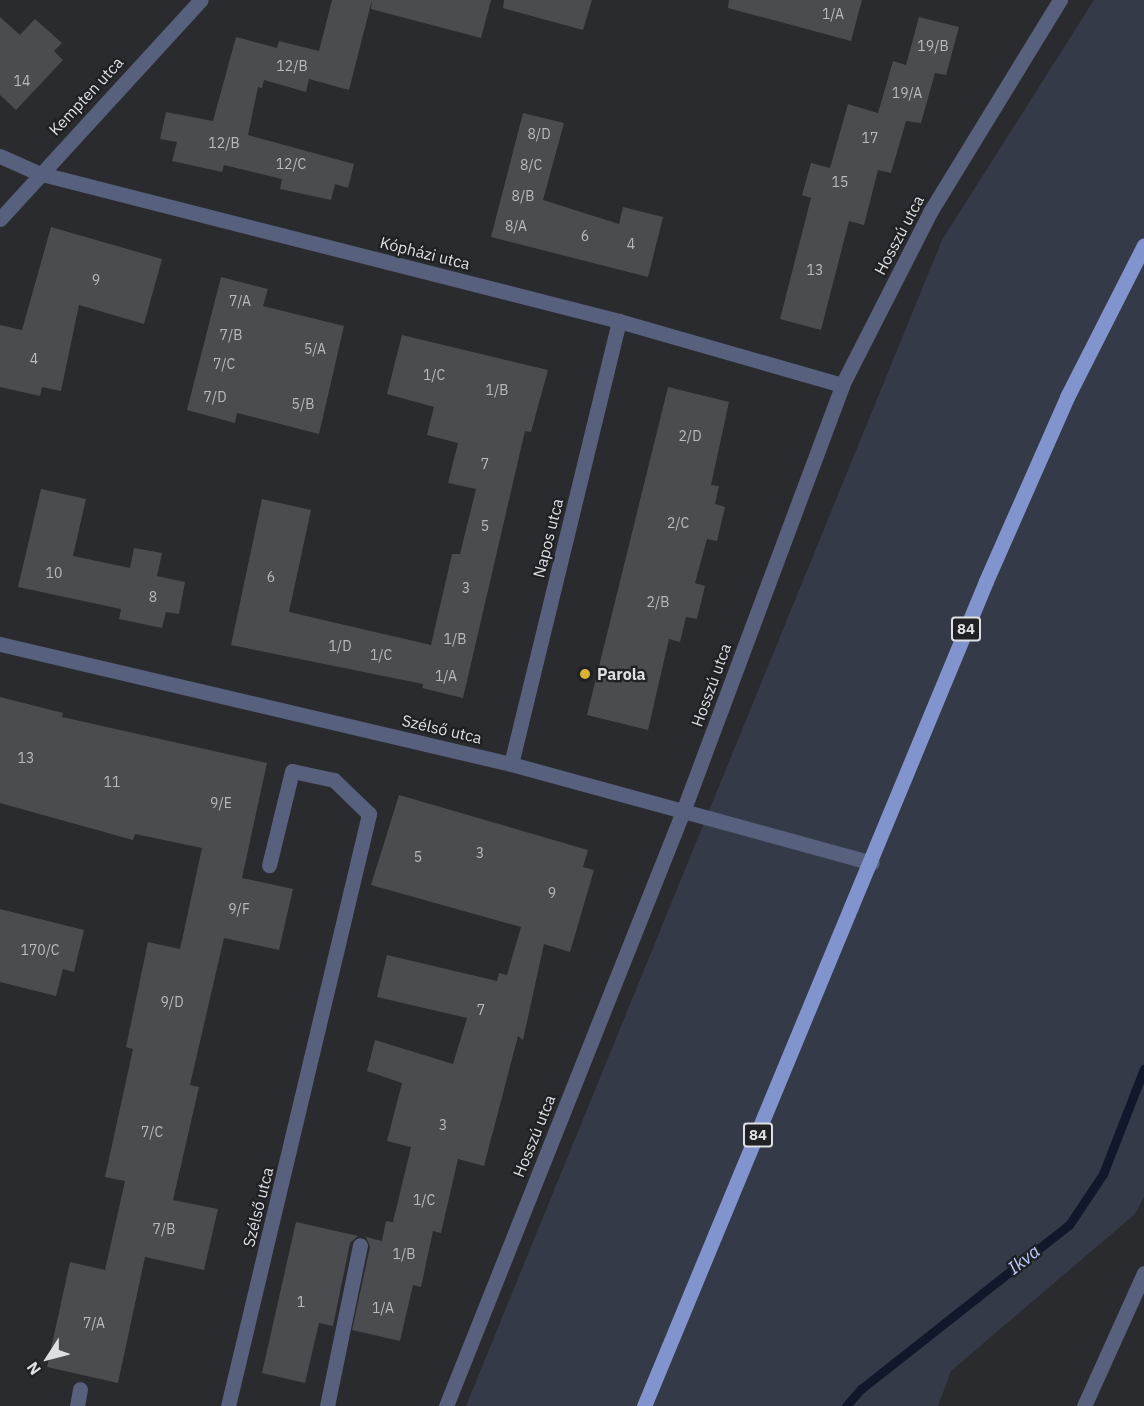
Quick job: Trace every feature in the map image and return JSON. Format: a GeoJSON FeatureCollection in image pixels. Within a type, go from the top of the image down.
{"type":"FeatureCollection","features":[{"type":"Feature","properties":{"kind":"main road","name":"84"},"geometry":{"type":"LineString","coordinates":[[644,1406],[872,863],[1014,516],[1066,397],[1144,245]]}},
{"type":"Feature","properties":{"kind":"street","name":"Kempten utca"},"geometry":{"type":"LineString","coordinates":[[0,219],[38,173],[201,0]]}},
{"type":"Feature","properties":{"kind":"street","name":"Hosszú utca"},"geometry":{"type":"LineString","coordinates":[[446,1406],[682,814],[842,385],[930,212],[1060,0]]}},
{"type":"Feature","properties":{"kind":"street","name":"Kópházi utca"},"geometry":{"type":"LineString","coordinates":[[0,156],[38,173],[619,321],[842,385]]}},
{"type":"Feature","properties":{"kind":"street","name":"Napos utca"},"geometry":{"type":"LineString","coordinates":[[511,764],[619,321]]}},
{"type":"Feature","properties":{"kind":"street","name":"Szélső utca"},"geometry":{"type":"LineString","coordinates":[[0,644],[511,764],[682,814],[872,863]]}},
{"type":"Feature","properties":{"kind":"street","name":"Szélső utca"},"geometry":{"type":"LineString","coordinates":[[228,1406],[369,814],[334,780],[292,771],[268,865]]}},
{"type":"Feature","properties":{"kind":"street"},"geometry":{"type":"LineString","coordinates":[[327,1406],[360,1245]]}},
{"type":"Feature","properties":{"kind":"street"},"geometry":{"type":"LineString","coordinates":[[1084,1406],[1144,1273]]}},
{"type":"Feature","properties":{"kind":"street"},"geometry":{"type":"LineString","coordinates":[[77,1406],[80,1389]]}},
{"type":"Feature","properties":{"kind":"shaded area"},"geometry":{"type":"Polygon","coordinates":[[[1094,0],[1144,0],[1144,1197],[1135,1214],[951,1371],[938,1406],[466,1406],[942,240],[1094,0]]]}},
{"type":"Feature","properties":{"kind":"building"},"geometry":{"type":"Polygon","coordinates":[[[332,0],[372,0],[349,90],[309,79],[306,92],[264,80],[262,88],[258,87],[248,135],[354,164],[348,188],[335,184],[331,200],[280,189],[282,179],[224,165],[222,172],[172,161],[177,142],[160,139],[166,112],[213,121],[236,37],[277,48],[279,41],[319,51],[332,0]]]}},
{"type":"Feature","properties":{"kind":"building"},"geometry":{"type":"Polygon","coordinates":[[[372,0],[491,0],[481,38],[371,9],[372,0]]]}},
{"type":"Feature","properties":{"kind":"building"},"geometry":{"type":"Polygon","coordinates":[[[504,0],[592,0],[583,30],[503,8],[504,0]]]}},
{"type":"Feature","properties":{"kind":"building"},"geometry":{"type":"Polygon","coordinates":[[[729,0],[862,0],[851,41],[728,8],[729,0]]]}},
{"type":"Feature","properties":{"kind":"building"},"geometry":{"type":"Polygon","coordinates":[[[0,17],[20,35],[35,19],[62,43],[54,51],[63,60],[16,110],[0,95],[0,17]]]}},
{"type":"Feature","properties":{"kind":"building"},"geometry":{"type":"Polygon","coordinates":[[[919,17],[959,27],[946,75],[935,73],[921,123],[906,121],[891,173],[878,170],[864,225],[849,221],[821,330],[780,319],[811,198],[802,195],[811,163],[830,168],[848,104],[878,113],[893,61],[906,65],[919,17]]]}},
{"type":"Feature","properties":{"kind":"building"},"geometry":{"type":"Polygon","coordinates":[[[523,113],[564,123],[543,200],[619,224],[623,207],[663,217],[648,277],[491,237],[523,113]]]}},
{"type":"Feature","properties":{"kind":"building"},"geometry":{"type":"Polygon","coordinates":[[[51,227],[162,259],[144,324],[79,305],[61,391],[42,387],[40,396],[0,387],[0,325],[22,330],[51,227]]]}},
{"type":"Feature","properties":{"kind":"building"},"geometry":{"type":"Polygon","coordinates":[[[221,277],[268,289],[263,306],[344,326],[319,434],[237,413],[235,423],[187,410],[221,277]]]}},
{"type":"Feature","properties":{"kind":"building"},"geometry":{"type":"Polygon","coordinates":[[[402,335],[548,370],[531,432],[525,431],[463,698],[422,688],[423,684],[231,645],[262,499],[311,510],[289,612],[431,645],[452,554],[460,554],[476,489],[448,483],[458,443],[427,435],[434,407],[387,394],[402,335]]]}},
{"type":"Feature","properties":{"kind":"building"},"geometry":{"type":"Polygon","coordinates":[[[668,387],[729,402],[711,485],[719,486],[715,504],[725,507],[717,541],[707,539],[695,583],[705,586],[697,619],[686,617],[680,642],[669,639],[648,730],[587,715],[668,387]]]}},
{"type":"Feature","properties":{"kind":"building"},"geometry":{"type":"Polygon","coordinates":[[[41,489],[86,499],[73,556],[130,568],[134,548],[162,553],[157,576],[185,582],[179,614],[166,612],[162,628],[119,619],[121,609],[18,587],[41,489]]]}},
{"type":"Feature","properties":{"kind":"building"},"geometry":{"type":"Polygon","coordinates":[[[0,697],[63,713],[62,717],[267,763],[242,878],[293,889],[279,950],[224,938],[190,1085],[199,1087],[173,1200],[218,1209],[204,1270],[145,1257],[118,1383],[47,1367],[70,1262],[105,1270],[125,1181],[105,1177],[133,1049],[126,1047],[148,942],[180,949],[202,848],[135,834],[133,840],[0,803],[0,697]]]}},
{"type":"Feature","properties":{"kind":"building"},"geometry":{"type":"Polygon","coordinates":[[[399,795],[588,850],[583,867],[594,870],[570,952],[544,944],[523,1040],[518,1036],[484,1166],[458,1159],[441,1233],[433,1231],[421,1287],[413,1285],[400,1341],[352,1330],[370,1247],[366,1237],[382,1241],[386,1221],[393,1222],[411,1147],[387,1141],[402,1083],[367,1071],[375,1040],[453,1064],[467,1018],[377,997],[387,955],[497,981],[499,973],[507,975],[521,927],[371,885],[399,795]]]}},
{"type":"Feature","properties":{"kind":"building"},"geometry":{"type":"Polygon","coordinates":[[[0,909],[84,930],[74,972],[63,969],[56,996],[0,982],[0,909]]]}},
{"type":"Feature","properties":{"kind":"building"},"geometry":{"type":"Polygon","coordinates":[[[296,1222],[358,1236],[350,1243],[333,1326],[319,1323],[305,1383],[262,1373],[296,1222]]]}},
{"type":"Feature","properties":{"kind":"waterway","name":"Ikva"},"geometry":{"type":"LineString","coordinates":[[846,1406],[861,1389],[1069,1225],[1103,1174],[1144,1069]]}},
{"type":"Feature","properties":{"kind":"place","name":"Parola"},"geometry":{"type":"Point","coordinates":[585,674]}}]}
